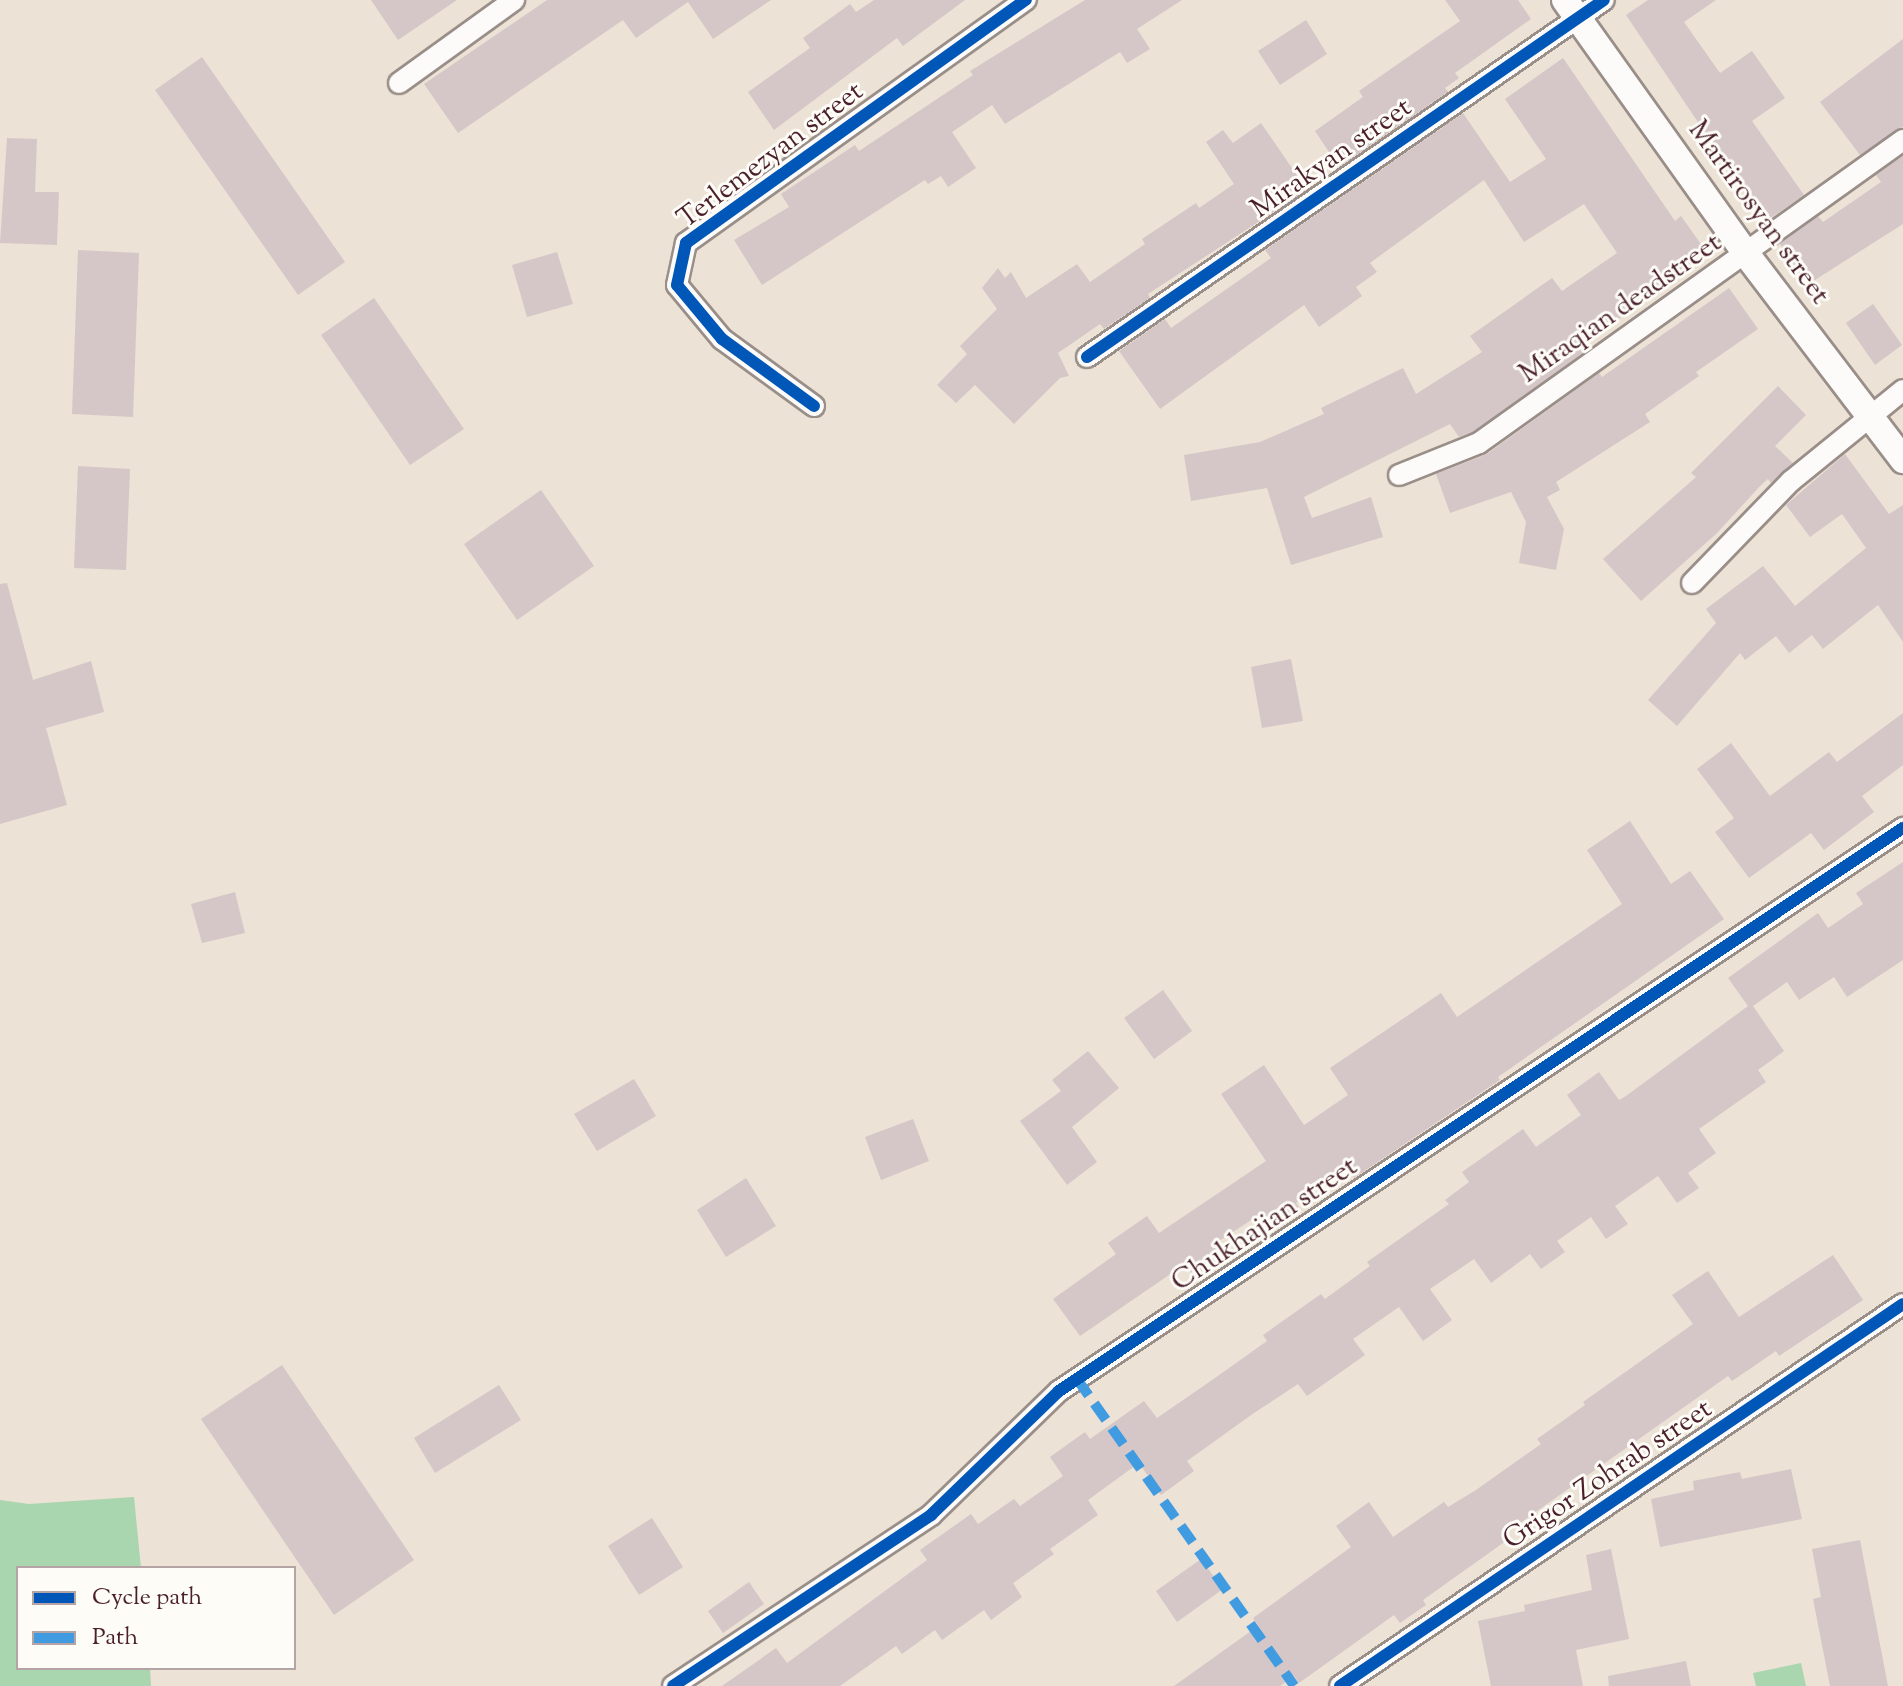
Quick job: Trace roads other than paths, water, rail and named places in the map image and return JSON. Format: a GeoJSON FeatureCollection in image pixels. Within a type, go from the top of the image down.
{"type":"FeatureCollection","features":[{"type":"Feature","properties":{"kind":"street"},"geometry":{"type":"LineString","coordinates":[[399,83],[514,0]]}},
{"type":"Feature","properties":{"kind":"street","name":"Terlemezyan street"},"geometry":{"type":"LineString","coordinates":[[814,406],[722,339],[677,285],[686,243],[1026,0]]}},
{"type":"Feature","properties":{"kind":"street","name":"Mirakyan street"},"geometry":{"type":"LineString","coordinates":[[1087,357],[1572,9],[1604,0]]}},
{"type":"Feature","properties":{"kind":"street","name":"Martirosyan street"},"geometry":{"type":"LineString","coordinates":[[1572,9],[1747,255],[1903,460]]}},
{"type":"Feature","properties":{"kind":"street","name":"Miraqian deadstreet"},"geometry":{"type":"LineString","coordinates":[[1399,475],[1479,443],[1747,255],[1903,140]]}},
{"type":"Feature","properties":{"kind":"street"},"geometry":{"type":"LineString","coordinates":[[1692,583],[1791,481],[1903,390]]}},
{"type":"Feature","properties":{"kind":"street","name":"Chukhajian street"},"geometry":{"type":"LineString","coordinates":[[673,1686],[931,1515],[1059,1391],[1903,828]]}},
{"type":"Feature","properties":{"kind":"street","name":"Grigor Zohrab street"},"geometry":{"type":"LineString","coordinates":[[1340,1686],[1903,1304]]}}]}
